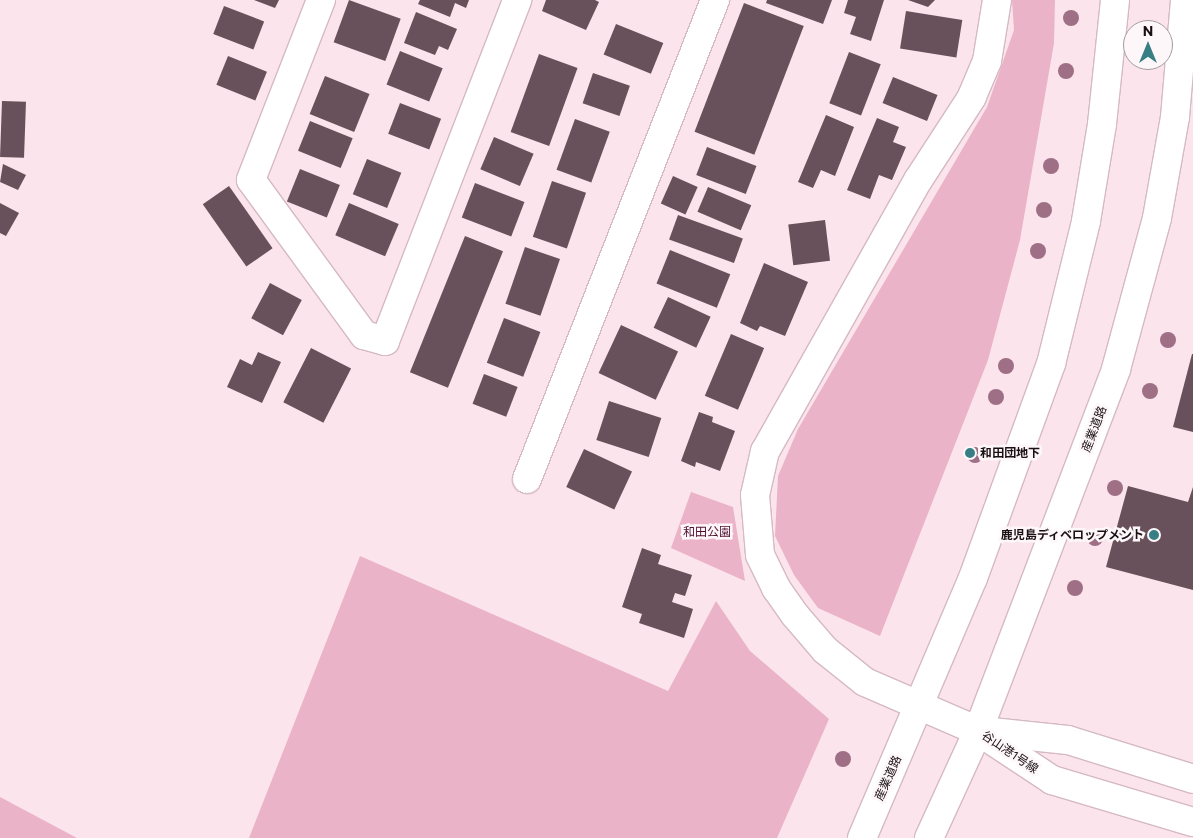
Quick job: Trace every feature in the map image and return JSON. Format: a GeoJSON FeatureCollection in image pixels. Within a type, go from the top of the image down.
{"type":"FeatureCollection","features":[{"type":"Feature","properties":{"kind":"street"},"geometry":{"type":"LineString","coordinates":[[321,0],[251,180],[364,335],[385,342],[517,0]]}},
{"type":"Feature","properties":{"kind":"street"},"geometry":{"type":"LineString","coordinates":[[527,480],[715,0]]}},
{"type":"Feature","properties":{"kind":"street"},"geometry":{"type":"LineString","coordinates":[[978,731],[865,682],[825,650],[795,615],[776,588],[760,555],[755,495],[765,451],[782,417],[918,180],[972,97],[987,61],[994,36],[997,0]]}},
{"type":"Feature","properties":{"kind":"street","name":"産業道路"},"geometry":{"type":"LineString","coordinates":[[862,838],[973,578],[1051,364],[1086,221],[1102,124],[1115,0]]}},
{"type":"Feature","properties":{"kind":"street","name":"産業道路"},"geometry":{"type":"LineString","coordinates":[[929,838],[978,731],[1094,429],[1141,282],[1175,117],[1185,0]]}},
{"type":"Feature","properties":{"kind":"street","name":"谷山港1号線"},"geometry":{"type":"LineString","coordinates":[[978,731],[1068,740],[1193,779]]}},
{"type":"Feature","properties":{"kind":"street","name":"谷山港1号線"},"geometry":{"type":"LineString","coordinates":[[978,731],[1052,780],[1193,822]]}},
{"type":"Feature","properties":{"kind":"green space"},"geometry":{"type":"Polygon","coordinates":[[[1012,0],[1055,0],[1054,43],[1020,240],[988,360],[880,636],[818,608],[794,575],[775,536],[778,476],[798,429],[987,107],[1014,30],[1012,0]]]}},
{"type":"Feature","properties":{"kind":"green space","name":"和田公園"},"geometry":{"type":"Polygon","coordinates":[[[691,492],[733,507],[745,581],[671,548],[691,492]]]}},
{"type":"Feature","properties":{"kind":"green space"},"geometry":{"type":"Polygon","coordinates":[[[360,556],[668,691],[716,601],[750,651],[829,719],[777,838],[249,838],[360,556]]]}},
{"type":"Feature","properties":{"kind":"green space"},"geometry":{"type":"Polygon","coordinates":[[[0,797],[77,838],[0,838],[0,797]]]}},
{"type":"Feature","properties":{"kind":"building"},"geometry":{"type":"Polygon","coordinates":[[[254,0],[279,0],[275,8],[254,0]]]}},
{"type":"Feature","properties":{"kind":"building"},"geometry":{"type":"Polygon","coordinates":[[[349,0],[401,19],[385,61],[334,42],[349,0]]]}},
{"type":"Feature","properties":{"kind":"building"},"geometry":{"type":"Polygon","coordinates":[[[420,0],[469,0],[466,8],[455,3],[450,17],[418,4],[420,0]]]}},
{"type":"Feature","properties":{"kind":"building"},"geometry":{"type":"Polygon","coordinates":[[[546,0],[595,0],[599,2],[586,30],[542,11],[546,0]]]}},
{"type":"Feature","properties":{"kind":"building"},"geometry":{"type":"Polygon","coordinates":[[[767,0],[832,0],[823,24],[766,3],[767,0]]]}},
{"type":"Feature","properties":{"kind":"building"},"geometry":{"type":"Polygon","coordinates":[[[848,0],[884,0],[871,41],[850,34],[856,17],[844,13],[848,0]]]}},
{"type":"Feature","properties":{"kind":"building"},"geometry":{"type":"Polygon","coordinates":[[[908,0],[935,0],[928,7],[908,0]]]}},
{"type":"Feature","properties":{"kind":"building"},"geometry":{"type":"Polygon","coordinates":[[[744,3],[804,26],[754,155],[695,132],[744,3]]]}},
{"type":"Feature","properties":{"kind":"building"},"geometry":{"type":"Polygon","coordinates":[[[224,6],[264,21],[253,49],[213,34],[224,6]]]}},
{"type":"Feature","properties":{"kind":"building"},"geometry":{"type":"Polygon","coordinates":[[[906,11],[962,20],[956,57],[900,49],[906,11]]]}},
{"type":"Feature","properties":{"kind":"building"},"geometry":{"type":"Polygon","coordinates":[[[416,12],[457,29],[448,50],[439,46],[435,55],[404,43],[416,12]]]}},
{"type":"Feature","properties":{"kind":"building"},"geometry":{"type":"Polygon","coordinates":[[[616,24],[663,43],[651,74],[604,55],[616,24]]]}},
{"type":"Feature","properties":{"kind":"building"},"geometry":{"type":"Polygon","coordinates":[[[400,51],[443,68],[429,102],[387,84],[400,51]]]}},
{"type":"Feature","properties":{"kind":"building"},"geometry":{"type":"Polygon","coordinates":[[[849,52],[881,64],[861,116],[829,103],[849,52]]]}},
{"type":"Feature","properties":{"kind":"building"},"geometry":{"type":"Polygon","coordinates":[[[539,54],[578,68],[549,146],[511,132],[539,54]]]}},
{"type":"Feature","properties":{"kind":"building"},"geometry":{"type":"Polygon","coordinates":[[[228,56],[267,72],[255,100],[216,85],[228,56]]]}},
{"type":"Feature","properties":{"kind":"building"},"geometry":{"type":"Polygon","coordinates":[[[593,73],[630,86],[619,116],[583,103],[593,73]]]}},
{"type":"Feature","properties":{"kind":"building"},"geometry":{"type":"Polygon","coordinates":[[[325,76],[370,94],[354,132],[310,114],[325,76]]]}},
{"type":"Feature","properties":{"kind":"building"},"geometry":{"type":"Polygon","coordinates":[[[893,77],[938,95],[927,121],[883,103],[893,77]]]}},
{"type":"Feature","properties":{"kind":"building"},"geometry":{"type":"Polygon","coordinates":[[[2,101],[26,102],[24,158],[0,157],[2,101]]]}},
{"type":"Feature","properties":{"kind":"building"},"geometry":{"type":"Polygon","coordinates":[[[400,103],[441,119],[429,150],[388,134],[400,103]]]}},
{"type":"Feature","properties":{"kind":"building"},"geometry":{"type":"Polygon","coordinates":[[[826,115],[854,127],[835,176],[821,170],[813,188],[798,182],[826,115]]]}},
{"type":"Feature","properties":{"kind":"building"},"geometry":{"type":"Polygon","coordinates":[[[877,118],[899,127],[893,142],[906,147],[892,180],[879,175],[870,199],[847,190],[877,118]]]}},
{"type":"Feature","properties":{"kind":"building"},"geometry":{"type":"Polygon","coordinates":[[[575,119],[610,132],[591,182],[557,170],[575,119]]]}},
{"type":"Feature","properties":{"kind":"building"},"geometry":{"type":"Polygon","coordinates":[[[310,121],[353,138],[341,168],[298,151],[310,121]]]}},
{"type":"Feature","properties":{"kind":"building"},"geometry":{"type":"Polygon","coordinates":[[[494,137],[534,154],[520,186],[480,169],[494,137]]]}},
{"type":"Feature","properties":{"kind":"building"},"geometry":{"type":"Polygon","coordinates":[[[707,147],[756,166],[746,194],[696,175],[707,147]]]}},
{"type":"Feature","properties":{"kind":"building"},"geometry":{"type":"Polygon","coordinates":[[[367,159],[401,173],[387,208],[353,194],[367,159]]]}},
{"type":"Feature","properties":{"kind":"building"},"geometry":{"type":"Polygon","coordinates":[[[3,164],[26,175],[18,190],[0,182],[3,164]]]}},
{"type":"Feature","properties":{"kind":"building"},"geometry":{"type":"Polygon","coordinates":[[[300,169],[340,185],[327,218],[287,201],[300,169]]]}},
{"type":"Feature","properties":{"kind":"building"},"geometry":{"type":"Polygon","coordinates":[[[673,176],[698,187],[685,214],[661,203],[673,176]]]}},
{"type":"Feature","properties":{"kind":"building"},"geometry":{"type":"Polygon","coordinates":[[[552,181],[586,193],[567,249],[533,237],[552,181]]]}},
{"type":"Feature","properties":{"kind":"building"},"geometry":{"type":"Polygon","coordinates":[[[475,183],[524,202],[511,237],[462,218],[475,183]]]}},
{"type":"Feature","properties":{"kind":"building"},"geometry":{"type":"Polygon","coordinates":[[[229,186],[273,248],[246,267],[203,204],[229,186]]]}},
{"type":"Feature","properties":{"kind":"building"},"geometry":{"type":"Polygon","coordinates":[[[708,187],[751,205],[741,230],[697,212],[708,187]]]}},
{"type":"Feature","properties":{"kind":"building"},"geometry":{"type":"Polygon","coordinates":[[[0,203],[19,213],[6,236],[0,233],[0,203]]]}},
{"type":"Feature","properties":{"kind":"building"},"geometry":{"type":"Polygon","coordinates":[[[349,203],[399,224],[385,256],[335,235],[349,203]]]}},
{"type":"Feature","properties":{"kind":"building"},"geometry":{"type":"Polygon","coordinates":[[[678,215],[743,239],[734,263],[669,239],[678,215]]]}},
{"type":"Feature","properties":{"kind":"building"},"geometry":{"type":"Polygon","coordinates":[[[825,220],[830,261],[793,265],[788,225],[825,220]]]}},
{"type":"Feature","properties":{"kind":"building"},"geometry":{"type":"Polygon","coordinates":[[[465,236],[503,251],[448,388],[410,372],[465,236]]]}},
{"type":"Feature","properties":{"kind":"building"},"geometry":{"type":"Polygon","coordinates":[[[525,247],[560,259],[540,316],[505,304],[525,247]]]}},
{"type":"Feature","properties":{"kind":"building"},"geometry":{"type":"Polygon","coordinates":[[[670,250],[730,274],[717,308],[657,283],[670,250]]]}},
{"type":"Feature","properties":{"kind":"building"},"geometry":{"type":"Polygon","coordinates":[[[764,263],[808,282],[785,336],[760,326],[757,331],[740,323],[764,263]]]}},
{"type":"Feature","properties":{"kind":"building"},"geometry":{"type":"Polygon","coordinates":[[[270,283],[302,300],[283,335],[251,318],[270,283]]]}},
{"type":"Feature","properties":{"kind":"building"},"geometry":{"type":"Polygon","coordinates":[[[668,297],[711,317],[696,348],[654,328],[668,297]]]}},
{"type":"Feature","properties":{"kind":"building"},"geometry":{"type":"Polygon","coordinates":[[[504,318],[540,332],[523,377],[487,363],[504,318]]]}},
{"type":"Feature","properties":{"kind":"building"},"geometry":{"type":"Polygon","coordinates":[[[621,325],[678,352],[656,400],[599,373],[621,325]]]}},
{"type":"Feature","properties":{"kind":"building"},"geometry":{"type":"Polygon","coordinates":[[[731,334],[764,348],[738,410],[705,396],[731,334]]]}},
{"type":"Feature","properties":{"kind":"building"},"geometry":{"type":"Polygon","coordinates":[[[311,348],[351,368],[323,423],[283,402],[311,348]]]}},
{"type":"Feature","properties":{"kind":"building"},"geometry":{"type":"Polygon","coordinates":[[[258,352],[281,362],[262,403],[227,387],[240,359],[252,365],[258,352]]]}},
{"type":"Feature","properties":{"kind":"building"},"geometry":{"type":"Polygon","coordinates":[[[1193,354],[1193,432],[1173,427],[1193,354]]]}},
{"type":"Feature","properties":{"kind":"building"},"geometry":{"type":"Polygon","coordinates":[[[484,374],[518,387],[506,417],[473,404],[484,374]]]}},
{"type":"Feature","properties":{"kind":"building"},"geometry":{"type":"Polygon","coordinates":[[[609,401],[661,418],[649,457],[596,440],[609,401]]]}},
{"type":"Feature","properties":{"kind":"building"},"geometry":{"type":"Polygon","coordinates":[[[699,412],[713,417],[712,422],[735,431],[720,471],[696,462],[695,467],[681,461],[699,412]]]}},
{"type":"Feature","properties":{"kind":"building"},"geometry":{"type":"Polygon","coordinates":[[[584,449],[632,471],[614,509],[566,487],[584,449]]]}},
{"type":"Feature","properties":{"kind":"building","name":"鹿児島ディベロップメント"},"geometry":{"type":"Polygon","coordinates":[[[1128,486],[1188,502],[1193,487],[1193,590],[1106,567],[1128,486]]]}},
{"type":"Feature","properties":{"kind":"building"},"geometry":{"type":"Polygon","coordinates":[[[642,548],[661,555],[658,564],[692,575],[685,596],[675,593],[672,602],[693,609],[684,638],[639,623],[642,614],[622,607],[642,548]]]}},
{"type":"Feature","properties":{"kind":"place","name":"和田団地下"},"geometry":{"type":"Point","coordinates":[970,453]}},
{"type":"Feature","properties":{"kind":"place","name":"鹿児島ディベロップメント"},"geometry":{"type":"Point","coordinates":[1154,535]}}]}
